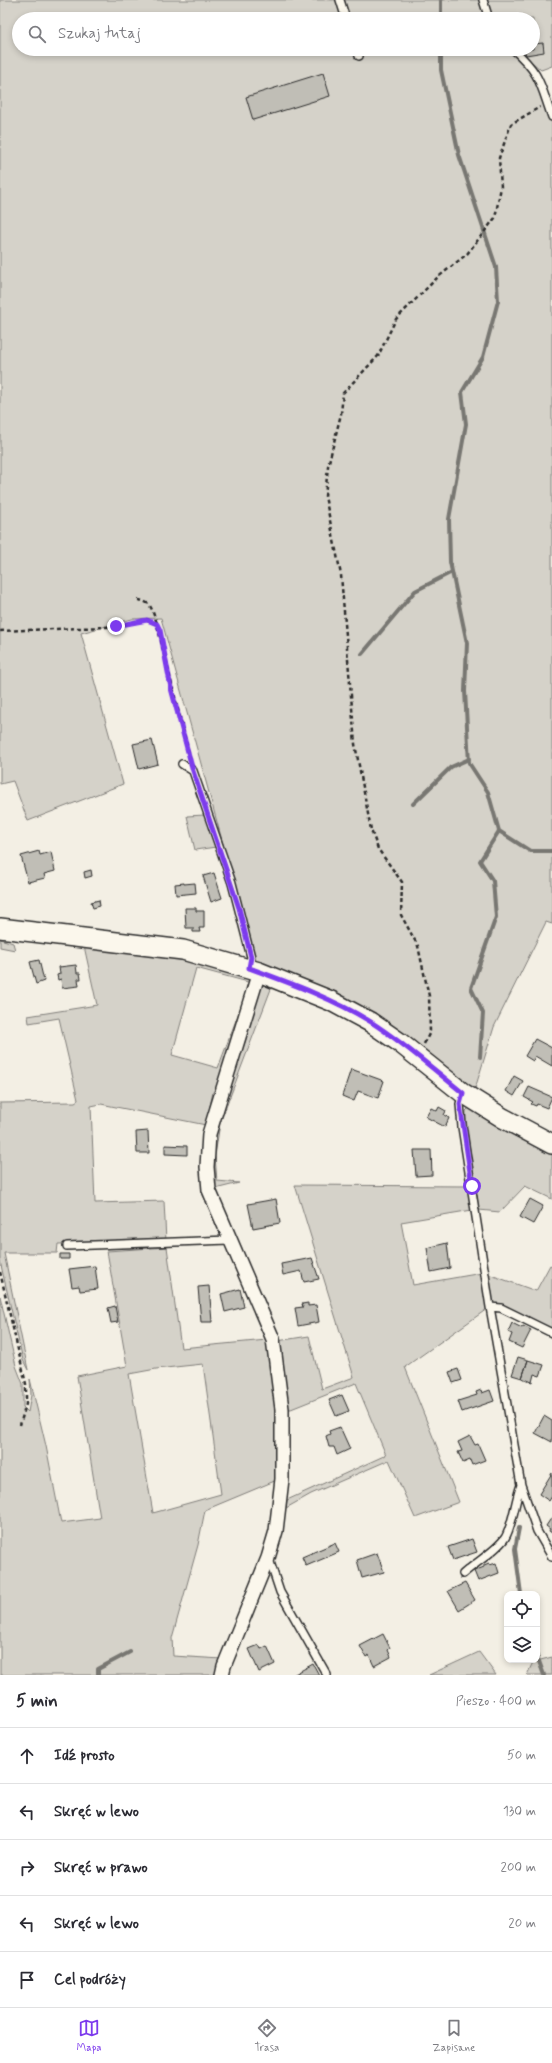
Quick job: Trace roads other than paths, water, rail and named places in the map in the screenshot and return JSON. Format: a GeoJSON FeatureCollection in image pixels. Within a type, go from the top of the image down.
{"type":"FeatureCollection","features":[{"type":"Feature","properties":{"kind":"street"},"geometry":{"type":"LineString","coordinates":[[0,928],[183,950],[254,970],[331,1001],[370,1022],[418,1057],[463,1093],[503,1118],[552,1144]]}},
{"type":"Feature","properties":{"kind":"street"},"geometry":{"type":"LineString","coordinates":[[222,1675],[224,1666],[268,1557],[276,1531],[281,1493],[281,1401],[273,1340],[229,1240],[209,1190],[207,1167],[209,1134],[254,970]]}},
{"type":"Feature","properties":{"kind":"lane"},"geometry":{"type":"LineString","coordinates":[[340,0],[344,12]]}},
{"type":"Feature","properties":{"kind":"lane"},"geometry":{"type":"LineString","coordinates":[[483,0],[487,12]]}},
{"type":"Feature","properties":{"kind":"lane"},"geometry":{"type":"LineString","coordinates":[[520,56],[528,63],[542,84],[552,117]]}},
{"type":"Feature","properties":{"kind":"lane"},"geometry":{"type":"LineString","coordinates":[[182,764],[193,771],[239,908],[254,970]]}},
{"type":"Feature","properties":{"kind":"lane"},"geometry":{"type":"LineString","coordinates":[[463,1093],[460,1104],[462,1127],[490,1307],[521,1485],[537,1531],[552,1557]]}},
{"type":"Feature","properties":{"kind":"lane"},"geometry":{"type":"LineString","coordinates":[[67,1246],[229,1240]]}},
{"type":"Feature","properties":{"kind":"lane"},"geometry":{"type":"LineString","coordinates":[[490,1307],[501,1308],[552,1332]]}},
{"type":"Feature","properties":{"kind":"lane"},"geometry":{"type":"LineString","coordinates":[[463,1574],[475,1562],[498,1546],[505,1537],[521,1485]]}},
{"type":"Feature","properties":{"kind":"lane"},"geometry":{"type":"LineString","coordinates":[[268,1557],[280,1592],[327,1675]]}},
{"type":"Feature","properties":{"kind":"waterway"},"geometry":{"type":"LineString","coordinates":[[441,0],[441,12]]}},
{"type":"Feature","properties":{"kind":"waterway"},"geometry":{"type":"LineString","coordinates":[[441,56],[441,70],[459,155],[496,267],[498,301],[483,357],[462,392],[466,424],[449,519],[450,562],[467,643],[465,691],[469,763],[488,792],[499,831],[480,861],[493,881],[496,917],[471,988],[483,1013],[480,1057]]}},
{"type":"Feature","properties":{"kind":"waterway"},"geometry":{"type":"LineString","coordinates":[[362,654],[415,591],[452,572]]}},
{"type":"Feature","properties":{"kind":"waterway"},"geometry":{"type":"LineString","coordinates":[[413,804],[451,767],[469,759]]}},
{"type":"Feature","properties":{"kind":"waterway"},"geometry":{"type":"LineString","coordinates":[[499,831],[530,851],[552,851]]}},
{"type":"Feature","properties":{"kind":"waterway"},"geometry":{"type":"LineString","coordinates":[[519,1528],[515,1549],[521,1591]]}},
{"type":"Feature","properties":{"kind":"waterway"},"geometry":{"type":"LineString","coordinates":[[98,1675],[98,1669],[130,1652]]}},
{"type":"Feature","properties":{"kind":"waterway"},"geometry":{"type":"LineString","coordinates":[[540,1663],[544,1675]]}}]}
